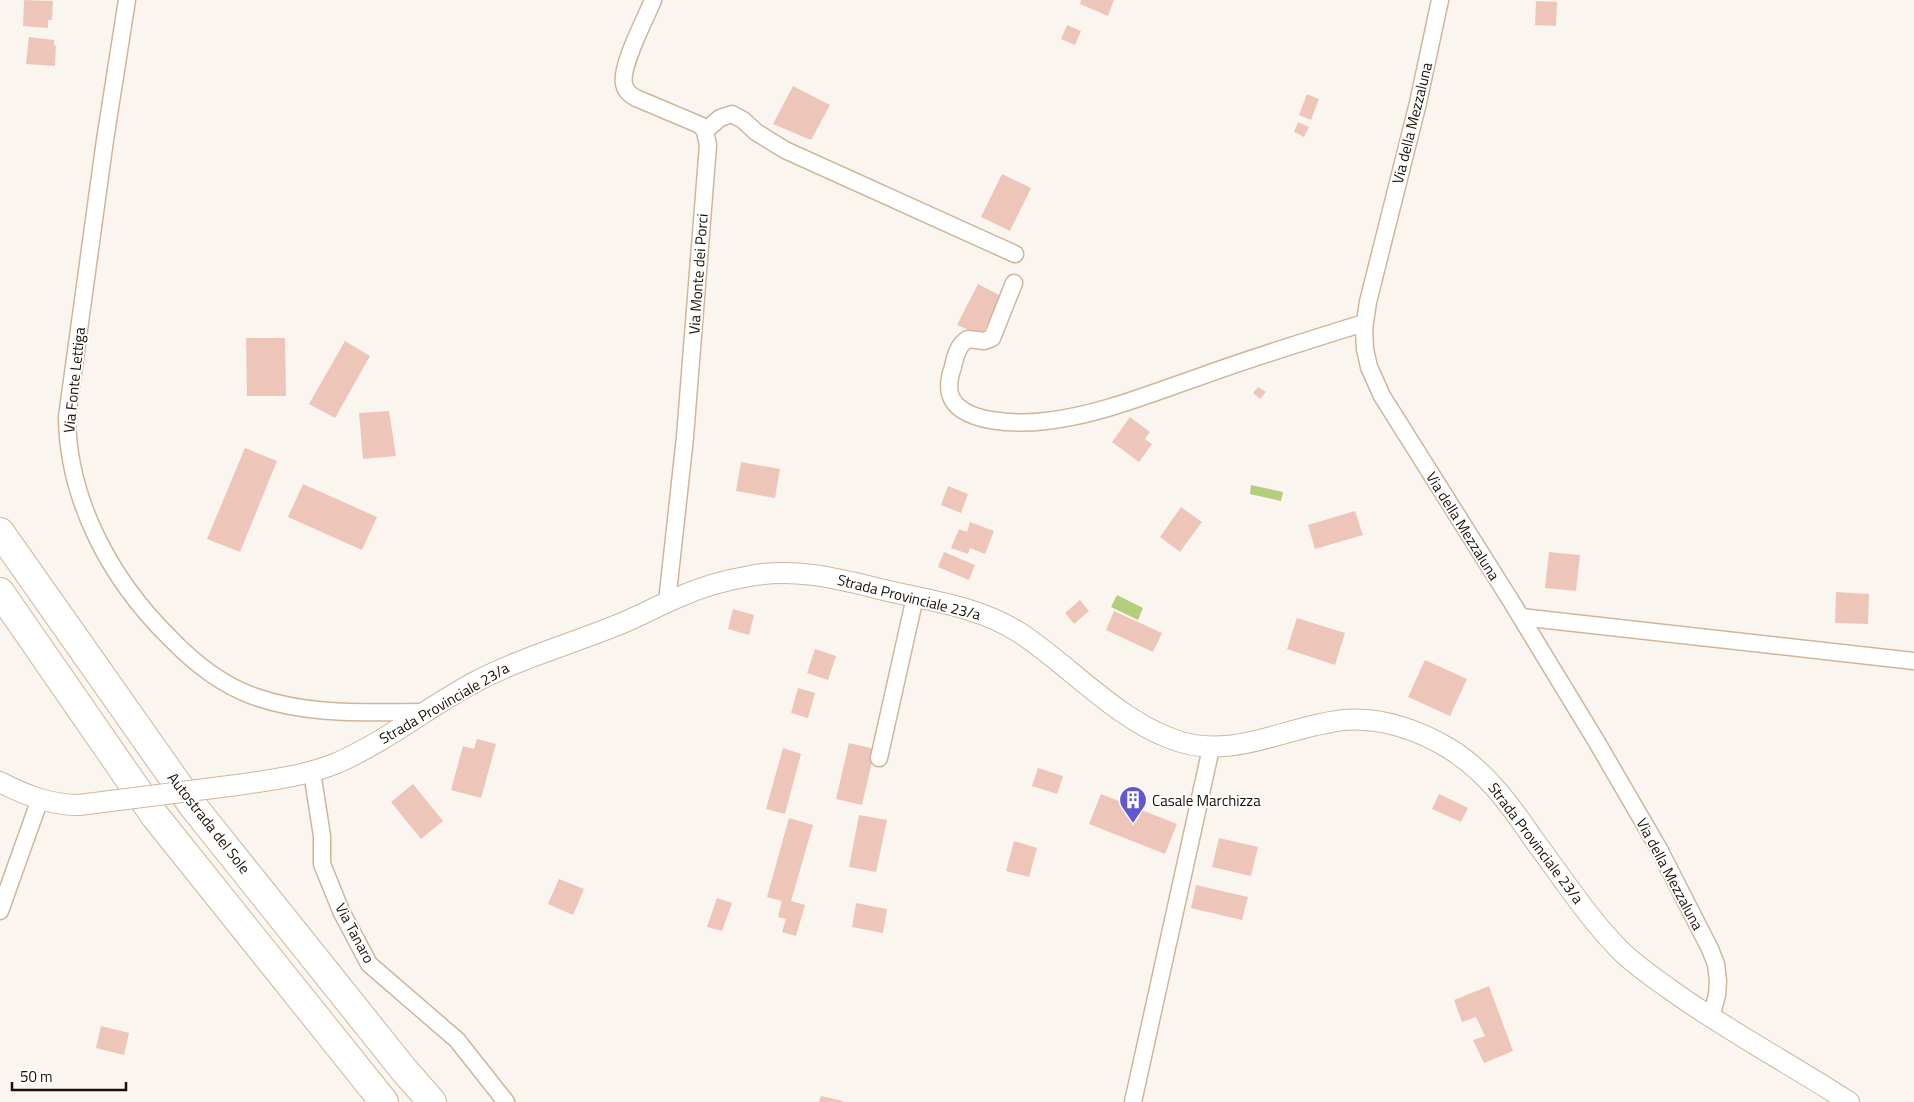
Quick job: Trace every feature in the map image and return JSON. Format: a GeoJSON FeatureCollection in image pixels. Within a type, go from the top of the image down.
{"type":"FeatureCollection","features":[{"type":"Feature","properties":{"kind":"highway","name":"Autostrada del Sole"},"geometry":{"type":"LineString","coordinates":[[0,532],[193,806],[432,1102]]}},
{"type":"Feature","properties":{"kind":"highway"},"geometry":{"type":"LineString","coordinates":[[0,592],[155,816],[384,1102]]}},
{"type":"Feature","properties":{"kind":"street","name":"Via Fonte Lettiga"},"geometry":{"type":"LineString","coordinates":[[127,0],[104,149],[67,417],[73,474],[83,506],[107,558],[149,617],[198,665],[223,682],[266,700],[309,709],[342,712],[426,712]]}},
{"type":"Feature","properties":{"kind":"street"},"geometry":{"type":"LineString","coordinates":[[653,0],[625,68],[625,88],[636,98],[695,123],[706,132],[720,118],[732,114],[785,150],[1015,254]]}},
{"type":"Feature","properties":{"kind":"street","name":"Via della Mezzaluna"},"geometry":{"type":"LineString","coordinates":[[1440,0],[1416,110],[1373,279],[1364,323],[1364,342],[1368,362],[1382,396],[1521,617],[1658,849],[1716,964],[1717,995],[1711,1018]]}},
{"type":"Feature","properties":{"kind":"street","name":"Via Monte dei Porci"},"geometry":{"type":"LineString","coordinates":[[667,602],[685,437],[708,144],[706,132]]}},
{"type":"Feature","properties":{"kind":"street"},"geometry":{"type":"LineString","coordinates":[[1014,283],[992,338],[984,341],[968,339],[962,343],[952,369],[950,381],[952,397],[960,406],[973,415],[997,421],[1016,423],[1046,421],[1097,411],[1253,358],[1364,323]]}},
{"type":"Feature","properties":{"kind":"street","name":"Strada Provinciale 23/a"},"geometry":{"type":"LineString","coordinates":[[0,782],[40,799],[59,804],[79,805],[281,779],[312,772],[354,754],[496,671],[534,655],[632,620],[693,591],[753,575],[779,573],[830,578],[968,609],[1006,624],[1141,725],[1172,740],[1210,748],[1242,745],[1324,724],[1358,720],[1375,721],[1400,727],[1444,746],[1469,763],[1499,792],[1577,897],[1617,947],[1658,981],[1711,1018],[1849,1102]]}},
{"type":"Feature","properties":{"kind":"street"},"geometry":{"type":"LineString","coordinates":[[879,758],[915,597]]}},
{"type":"Feature","properties":{"kind":"street"},"geometry":{"type":"LineString","coordinates":[[1521,617],[1914,661]]}},
{"type":"Feature","properties":{"kind":"street"},"geometry":{"type":"LineString","coordinates":[[1132,1102],[1210,748]]}},
{"type":"Feature","properties":{"kind":"street","name":"Via Tanaro"},"geometry":{"type":"LineString","coordinates":[[312,772],[322,836],[322,864],[341,910],[369,964],[457,1040],[506,1102]]}},
{"type":"Feature","properties":{"kind":"street"},"geometry":{"type":"LineString","coordinates":[[0,911],[40,799]]}},
{"type":"Feature","properties":{"kind":"shaded area"},"geometry":{"type":"Polygon","coordinates":[[[1251,485],[1283,492],[1281,501],[1250,494],[1251,485]]]}},
{"type":"Feature","properties":{"kind":"shaded area"},"geometry":{"type":"Polygon","coordinates":[[[1117,595],[1143,608],[1138,620],[1111,607],[1117,595]]]}},
{"type":"Feature","properties":{"kind":"building"},"geometry":{"type":"Polygon","coordinates":[[[24,0],[53,1],[52,20],[48,20],[48,28],[23,26],[24,0]]]}},
{"type":"Feature","properties":{"kind":"building"},"geometry":{"type":"Polygon","coordinates":[[[1081,0],[1114,0],[1108,16],[1080,4],[1081,0]]]}},
{"type":"Feature","properties":{"kind":"building"},"geometry":{"type":"Polygon","coordinates":[[[1536,1],[1557,2],[1556,26],[1535,25],[1536,1]]]}},
{"type":"Feature","properties":{"kind":"building"},"geometry":{"type":"Polygon","coordinates":[[[1067,25],[1081,31],[1075,45],[1061,39],[1067,25]]]}},
{"type":"Feature","properties":{"kind":"building"},"geometry":{"type":"Polygon","coordinates":[[[29,37],[54,40],[54,45],[56,46],[55,66],[26,64],[29,37]]]}},
{"type":"Feature","properties":{"kind":"building"},"geometry":{"type":"Polygon","coordinates":[[[793,86],[830,105],[811,140],[773,124],[793,86]]]}},
{"type":"Feature","properties":{"kind":"building"},"geometry":{"type":"Polygon","coordinates":[[[1307,94],[1319,99],[1311,120],[1299,115],[1307,94]]]}},
{"type":"Feature","properties":{"kind":"building"},"geometry":{"type":"Polygon","coordinates":[[[1298,122],[1309,127],[1304,137],[1294,132],[1298,122]]]}},
{"type":"Feature","properties":{"kind":"building"},"geometry":{"type":"Polygon","coordinates":[[[1002,174],[1031,188],[1010,231],[981,217],[1002,174]]]}},
{"type":"Feature","properties":{"kind":"building"},"geometry":{"type":"Polygon","coordinates":[[[978,284],[1001,296],[982,335],[957,325],[978,284]]]}},
{"type":"Feature","properties":{"kind":"building"},"geometry":{"type":"Polygon","coordinates":[[[246,338],[285,338],[286,396],[247,396],[246,338]]]}},
{"type":"Feature","properties":{"kind":"building"},"geometry":{"type":"Polygon","coordinates":[[[345,341],[370,356],[335,418],[309,404],[345,341]]]}},
{"type":"Feature","properties":{"kind":"building"},"geometry":{"type":"Polygon","coordinates":[[[1258,387],[1266,392],[1260,399],[1253,393],[1258,387]]]}},
{"type":"Feature","properties":{"kind":"building"},"geometry":{"type":"Polygon","coordinates":[[[389,411],[396,456],[363,459],[359,413],[389,411]]]}},
{"type":"Feature","properties":{"kind":"building"},"geometry":{"type":"Polygon","coordinates":[[[1130,417],[1150,432],[1145,439],[1152,444],[1139,462],[1112,442],[1130,417]]]}},
{"type":"Feature","properties":{"kind":"building"},"geometry":{"type":"Polygon","coordinates":[[[245,448],[277,461],[240,552],[207,539],[245,448]]]}},
{"type":"Feature","properties":{"kind":"building"},"geometry":{"type":"Polygon","coordinates":[[[741,462],[780,469],[775,498],[736,491],[741,462]]]}},
{"type":"Feature","properties":{"kind":"building"},"geometry":{"type":"Polygon","coordinates":[[[303,484],[377,517],[362,550],[288,517],[303,484]]]}},
{"type":"Feature","properties":{"kind":"building"},"geometry":{"type":"Polygon","coordinates":[[[948,486],[968,494],[961,513],[941,505],[948,486]]]}},
{"type":"Feature","properties":{"kind":"building"},"geometry":{"type":"Polygon","coordinates":[[[1181,507],[1202,522],[1180,552],[1160,537],[1181,507]]]}},
{"type":"Feature","properties":{"kind":"building"},"geometry":{"type":"Polygon","coordinates":[[[1355,511],[1363,535],[1315,549],[1308,525],[1355,511]]]}},
{"type":"Feature","properties":{"kind":"building"},"geometry":{"type":"Polygon","coordinates":[[[970,522],[994,531],[985,554],[970,548],[968,554],[951,548],[959,529],[967,532],[970,522]]]}},
{"type":"Feature","properties":{"kind":"building"},"geometry":{"type":"Polygon","coordinates":[[[944,552],[975,565],[969,580],[938,567],[944,552]]]}},
{"type":"Feature","properties":{"kind":"building"},"geometry":{"type":"Polygon","coordinates":[[[1549,552],[1580,555],[1576,591],[1545,588],[1549,552]]]}},
{"type":"Feature","properties":{"kind":"building"},"geometry":{"type":"Polygon","coordinates":[[[1836,592],[1869,594],[1868,624],[1835,623],[1836,592]]]}},
{"type":"Feature","properties":{"kind":"building"},"geometry":{"type":"Polygon","coordinates":[[[1080,600],[1089,611],[1074,624],[1065,613],[1080,600]]]}},
{"type":"Feature","properties":{"kind":"building"},"geometry":{"type":"Polygon","coordinates":[[[733,609],[754,615],[749,635],[728,629],[733,609]]]}},
{"type":"Feature","properties":{"kind":"building"},"geometry":{"type":"Polygon","coordinates":[[[1114,611],[1162,633],[1153,652],[1106,630],[1114,611]]]}},
{"type":"Feature","properties":{"kind":"building"},"geometry":{"type":"Polygon","coordinates":[[[1297,618],[1345,633],[1335,665],[1287,649],[1297,618]]]}},
{"type":"Feature","properties":{"kind":"building"},"geometry":{"type":"Polygon","coordinates":[[[815,649],[836,656],[828,680],[807,673],[815,649]]]}},
{"type":"Feature","properties":{"kind":"building"},"geometry":{"type":"Polygon","coordinates":[[[1425,660],[1467,679],[1450,716],[1408,697],[1425,660]]]}},
{"type":"Feature","properties":{"kind":"building"},"geometry":{"type":"Polygon","coordinates":[[[798,688],[815,693],[808,718],[791,713],[798,688]]]}},
{"type":"Feature","properties":{"kind":"building"},"geometry":{"type":"Polygon","coordinates":[[[477,739],[496,744],[481,798],[451,790],[463,746],[474,749],[477,739]]]}},
{"type":"Feature","properties":{"kind":"building"},"geometry":{"type":"Polygon","coordinates":[[[849,743],[875,749],[862,805],[836,799],[849,743]]]}},
{"type":"Feature","properties":{"kind":"building"},"geometry":{"type":"Polygon","coordinates":[[[783,748],[801,754],[785,814],[766,809],[783,748]]]}},
{"type":"Feature","properties":{"kind":"building"},"geometry":{"type":"Polygon","coordinates":[[[1038,768],[1063,776],[1057,794],[1032,786],[1038,768]]]}},
{"type":"Feature","properties":{"kind":"building"},"geometry":{"type":"Polygon","coordinates":[[[413,784],[443,821],[421,839],[391,802],[413,784]]]}},
{"type":"Feature","properties":{"kind":"building","name":"Casale Marchizza"},"geometry":{"type":"Polygon","coordinates":[[[1101,794],[1177,824],[1165,854],[1089,824],[1101,794]]]}},
{"type":"Feature","properties":{"kind":"building"},"geometry":{"type":"Polygon","coordinates":[[[1439,794],[1468,808],[1461,822],[1432,809],[1439,794]]]}},
{"type":"Feature","properties":{"kind":"building"},"geometry":{"type":"Polygon","coordinates":[[[859,815],[887,820],[876,872],[849,867],[859,815]]]}},
{"type":"Feature","properties":{"kind":"building"},"geometry":{"type":"Polygon","coordinates":[[[789,818],[813,825],[791,901],[805,905],[796,936],[782,932],[786,919],[778,917],[782,901],[767,897],[789,818]]]}},
{"type":"Feature","properties":{"kind":"building"},"geometry":{"type":"Polygon","coordinates":[[[1219,838],[1258,847],[1251,876],[1212,867],[1219,838]]]}},
{"type":"Feature","properties":{"kind":"building"},"geometry":{"type":"Polygon","coordinates":[[[1014,841],[1037,848],[1029,877],[1006,871],[1014,841]]]}},
{"type":"Feature","properties":{"kind":"building"},"geometry":{"type":"Polygon","coordinates":[[[559,879],[584,889],[573,915],[548,904],[559,879]]]}},
{"type":"Feature","properties":{"kind":"building"},"geometry":{"type":"Polygon","coordinates":[[[1196,885],[1248,897],[1242,920],[1191,908],[1196,885]]]}},
{"type":"Feature","properties":{"kind":"building"},"geometry":{"type":"Polygon","coordinates":[[[717,898],[732,903],[722,931],[707,927],[717,898]]]}},
{"type":"Feature","properties":{"kind":"building"},"geometry":{"type":"Polygon","coordinates":[[[856,903],[887,909],[883,933],[852,927],[856,903]]]}},
{"type":"Feature","properties":{"kind":"building"},"geometry":{"type":"Polygon","coordinates":[[[1489,986],[1513,1051],[1484,1063],[1473,1040],[1485,1036],[1476,1017],[1462,1022],[1454,1000],[1489,986]]]}},
{"type":"Feature","properties":{"kind":"building"},"geometry":{"type":"Polygon","coordinates":[[[101,1026],[129,1033],[124,1055],[96,1048],[101,1026]]]}},
{"type":"Feature","properties":{"kind":"building"},"geometry":{"type":"Polygon","coordinates":[[[821,1096],[843,1101],[843,1102],[819,1102],[821,1096]]]}},
{"type":"Feature","properties":{"kind":"place","name":"Casale Marchizza"},"geometry":{"type":"Point","coordinates":[1133,824]}}]}
